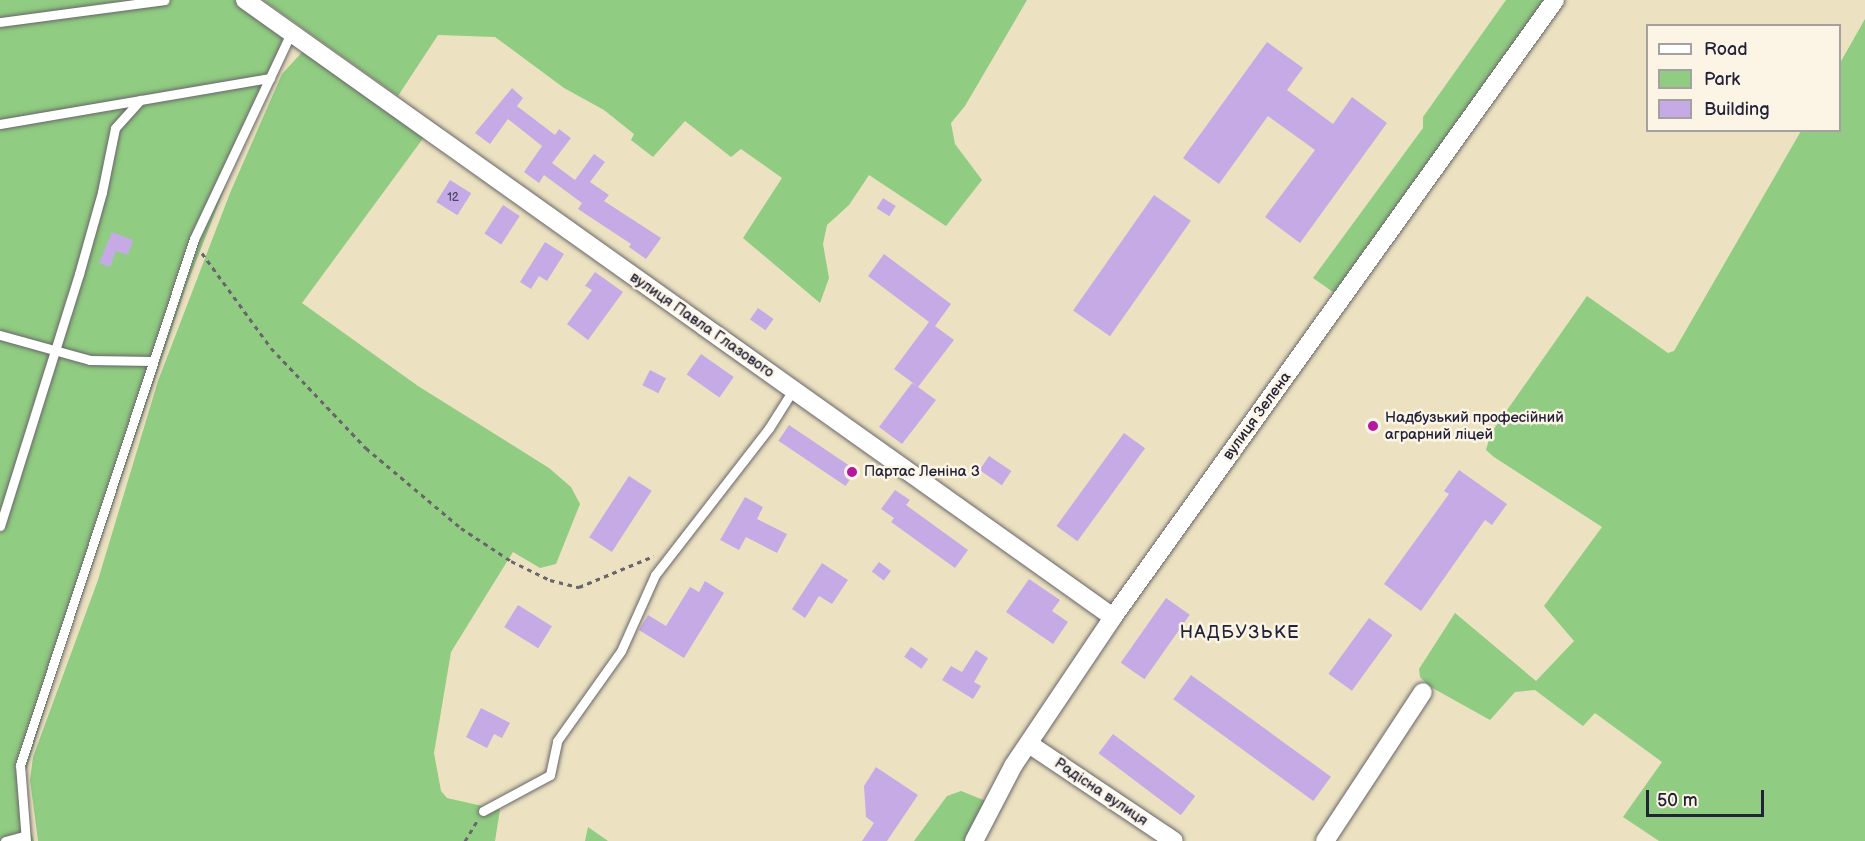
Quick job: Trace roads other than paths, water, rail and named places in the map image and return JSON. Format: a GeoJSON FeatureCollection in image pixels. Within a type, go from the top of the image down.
{"type":"FeatureCollection","features":[{"type":"Feature","properties":{"kind":"street","name":"вулиця Павла Глазового"},"geometry":{"type":"LineString","coordinates":[[245,0],[1113,617]]}},
{"type":"Feature","properties":{"kind":"street","name":"вулиця Зелена"},"geometry":{"type":"LineString","coordinates":[[974,841],[1029,744],[1113,617],[1555,0]]}},
{"type":"Feature","properties":{"kind":"street"},"geometry":{"type":"LineString","coordinates":[[1325,841],[1423,692]]}},
{"type":"Feature","properties":{"kind":"street","name":"Радісна вулиця"},"geometry":{"type":"LineString","coordinates":[[1029,744],[1174,841]]}},
{"type":"Feature","properties":{"kind":"lane"},"geometry":{"type":"LineString","coordinates":[[0,22],[165,0]]}},
{"type":"Feature","properties":{"kind":"lane"},"geometry":{"type":"LineString","coordinates":[[5,841],[25,839],[20,765],[194,239],[291,33]]}},
{"type":"Feature","properties":{"kind":"lane"},"geometry":{"type":"LineString","coordinates":[[0,124],[270,78]]}},
{"type":"Feature","properties":{"kind":"lane"},"geometry":{"type":"LineString","coordinates":[[0,526],[2,513],[55,351],[102,192],[115,128],[140,99]]}},
{"type":"Feature","properties":{"kind":"lane"},"geometry":{"type":"LineString","coordinates":[[0,335],[90,360],[153,361]]}},
{"type":"Feature","properties":{"kind":"lane"},"geometry":{"type":"LineString","coordinates":[[483,811],[550,776],[557,741],[621,651],[655,575],[793,390]]}},
{"type":"Feature","properties":{"kind":"place","name":"Надбузький професійний аграрний ліцей"},"geometry":{"type":"Point","coordinates":[1373,426]}},
{"type":"Feature","properties":{"kind":"place","name":"Партас Леніна 3"},"geometry":{"type":"Point","coordinates":[852,472]}},
{"type":"Feature","properties":{"kind":"district","name":"НАДБУЗЬКЕ"},"geometry":{"type":"Point","coordinates":[1240,633]}}]}
